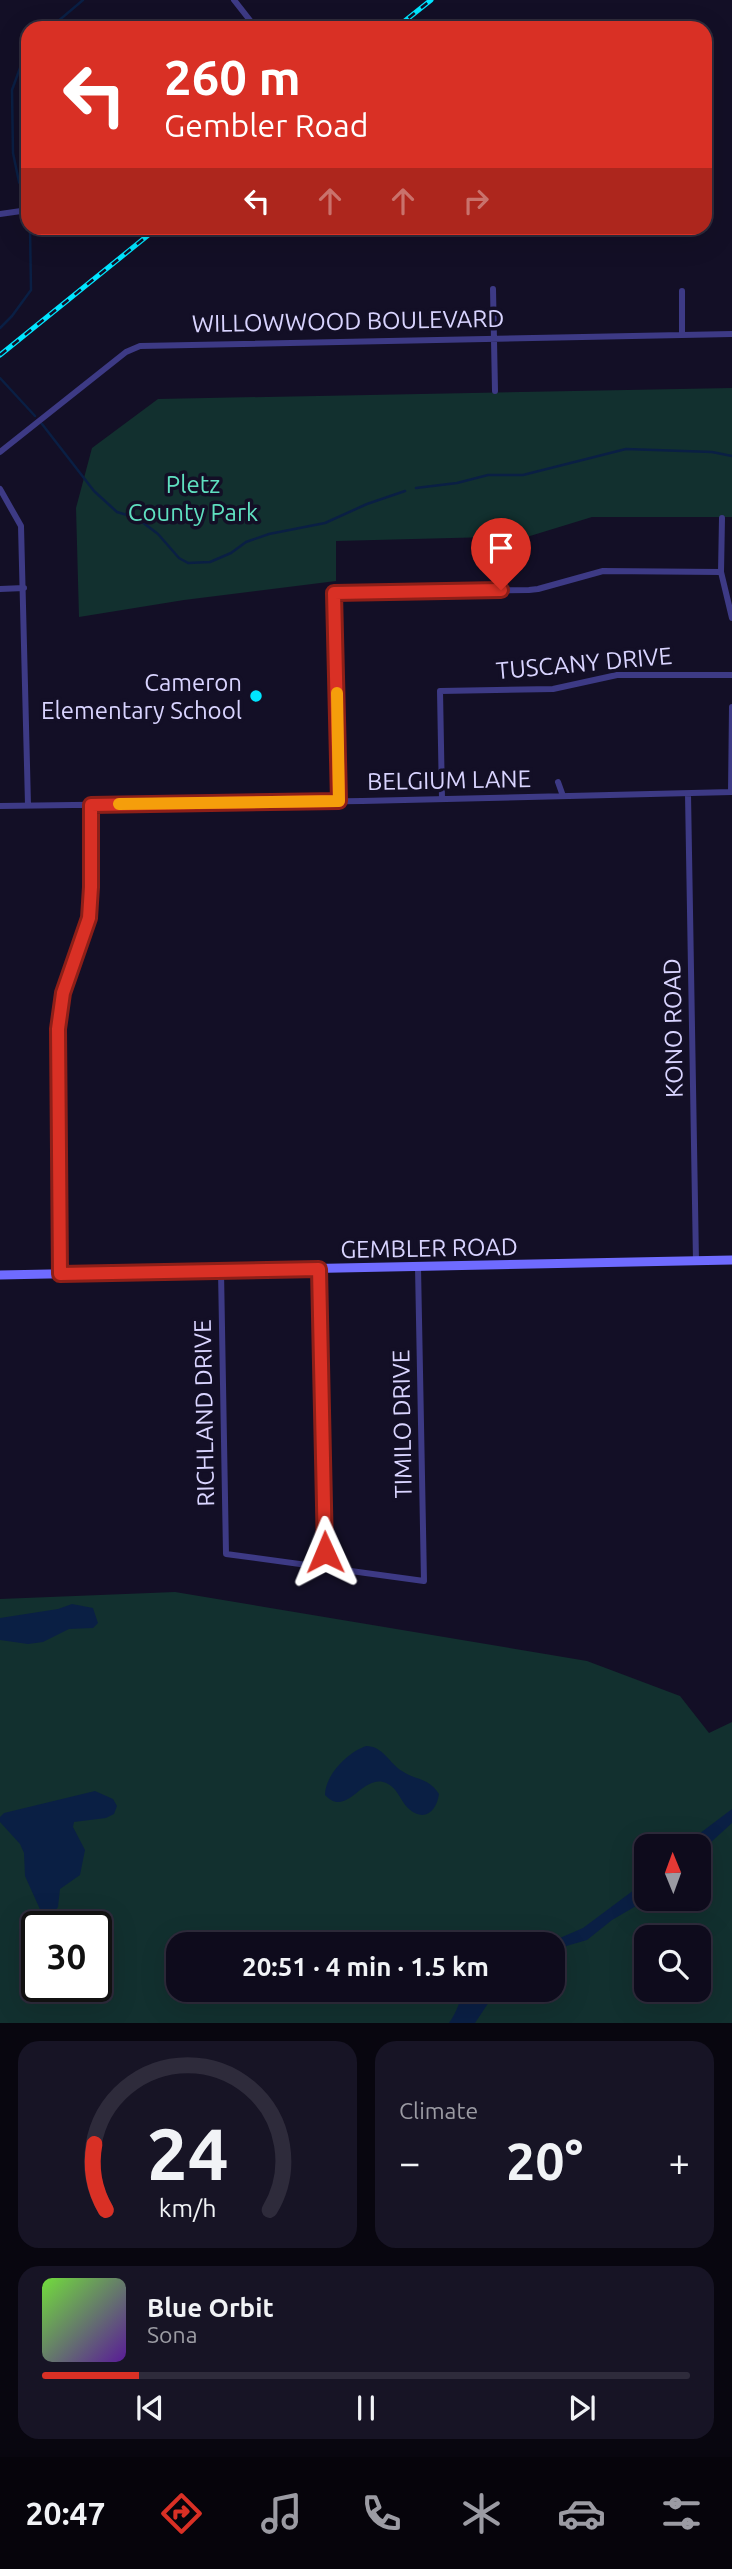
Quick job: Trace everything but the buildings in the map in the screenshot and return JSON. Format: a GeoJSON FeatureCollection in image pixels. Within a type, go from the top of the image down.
{"type":"FeatureCollection","features":[{"type":"Feature","properties":{"kind":"main road","name":"GEMBLER ROAD"},"geometry":{"type":"LineString","coordinates":[[0,1275],[732,1260]]}},
{"type":"Feature","properties":{"kind":"street"},"geometry":{"type":"LineString","coordinates":[[234,0],[250,21]]}},
{"type":"Feature","properties":{"kind":"street"},"geometry":{"type":"LineString","coordinates":[[0,214],[21,212]]}},
{"type":"Feature","properties":{"kind":"street"},"geometry":{"type":"LineString","coordinates":[[493,289],[495,391]]}},
{"type":"Feature","properties":{"kind":"street"},"geometry":{"type":"LineString","coordinates":[[681,292],[682,334]]}},
{"type":"Feature","properties":{"kind":"street","name":"WILLOWWOOD BOULEVARD"},"geometry":{"type":"LineString","coordinates":[[0,452],[117,359],[140,346],[732,334]]}},
{"type":"Feature","properties":{"kind":"street"},"geometry":{"type":"LineString","coordinates":[[0,489],[21,526],[28,806]]}},
{"type":"Feature","properties":{"kind":"street"},"geometry":{"type":"LineString","coordinates":[[722,518],[722,572],[732,618]]}},
{"type":"Feature","properties":{"kind":"street"},"geometry":{"type":"LineString","coordinates":[[339,801],[334,593],[538,589],[603,571],[722,572]]}},
{"type":"Feature","properties":{"kind":"street"},"geometry":{"type":"LineString","coordinates":[[0,589],[24,588]]}},
{"type":"Feature","properties":{"kind":"street","name":"TUSCANY DRIVE"},"geometry":{"type":"LineString","coordinates":[[442,799],[440,691],[553,689],[617,675],[732,675]]}},
{"type":"Feature","properties":{"kind":"street"},"geometry":{"type":"LineString","coordinates":[[731,792],[732,707]]}},
{"type":"Feature","properties":{"kind":"street","name":"BELGIUM LANE"},"geometry":{"type":"LineString","coordinates":[[558,782],[563,796]]}},
{"type":"Feature","properties":{"kind":"street","name":"BELGIUM LANE"},"geometry":{"type":"LineString","coordinates":[[0,806],[731,792]]}},
{"type":"Feature","properties":{"kind":"street","name":"KONO ROAD"},"geometry":{"type":"LineString","coordinates":[[688,794],[696,1261]]}},
{"type":"Feature","properties":{"kind":"street"},"geometry":{"type":"LineString","coordinates":[[60,1274],[58,1029],[63,993],[89,918],[91,805]]}},
{"type":"Feature","properties":{"kind":"street","name":"TIMILO DRIVE"},"geometry":{"type":"LineString","coordinates":[[323,1567],[424,1581],[418,1267]]}},
{"type":"Feature","properties":{"kind":"street"},"geometry":{"type":"LineString","coordinates":[[319,1269],[325,1552],[323,1567]]}},
{"type":"Feature","properties":{"kind":"street","name":"RICHLAND DRIVE"},"geometry":{"type":"LineString","coordinates":[[221,1271],[226,1554],[323,1567]]}},
{"type":"Feature","properties":{"kind":"green space","name":"Pletz County Park"},"geometry":{"type":"Polygon","coordinates":[[[732,388],[732,517],[592,517],[530,536],[336,541],[336,581],[184,600],[79,617],[76,508],[92,448],[158,399],[732,388]]]}},
{"type":"Feature","properties":{"kind":"green space"},"geometry":{"type":"Polygon","coordinates":[[[175,1592],[587,1661],[680,1696],[709,1733],[732,1722],[732,2023],[0,2023],[0,1599],[175,1592]]]}},
{"type":"Feature","properties":{"kind":"water"},"geometry":{"type":"Polygon","coordinates":[[[72,1604],[93,1608],[98,1623],[93,1628],[69,1629],[43,1642],[28,1644],[0,1640],[0,1618],[58,1609],[72,1604]]]}},
{"type":"Feature","properties":{"kind":"water"},"geometry":{"type":"Polygon","coordinates":[[[366,1746],[377,1749],[397,1768],[435,1789],[439,1794],[436,1805],[429,1813],[420,1815],[409,1809],[392,1787],[383,1782],[367,1785],[340,1802],[325,1795],[333,1772],[352,1753],[366,1746]]]}},
{"type":"Feature","properties":{"kind":"water"},"geometry":{"type":"Polygon","coordinates":[[[95,1791],[113,1799],[117,1806],[114,1814],[106,1818],[74,1822],[73,1827],[85,1850],[80,1875],[60,1889],[58,1907],[55,1911],[41,1911],[25,1876],[24,1853],[20,1844],[0,1822],[4,1813],[95,1791]]]}},
{"type":"Feature","properties":{"kind":"water"},"geometry":{"type":"Polygon","coordinates":[[[732,1809],[732,1823],[711,1842],[711,1834],[699,1834],[732,1809]]]}},
{"type":"Feature","properties":{"kind":"water"},"geometry":{"type":"Polygon","coordinates":[[[634,1890],[634,1907],[587,1940],[565,1946],[565,1936],[583,1928],[634,1890]]]}},
{"type":"Feature","properties":{"kind":"water"},"geometry":{"type":"Polygon","coordinates":[[[460,2002],[489,2002],[475,2023],[449,2023],[460,2002]]]}},
{"type":"Feature","properties":{"kind":"waterway"},"geometry":{"type":"LineString","coordinates":[[58,21],[83,0]]}},
{"type":"Feature","properties":{"kind":"waterway"},"geometry":{"type":"LineString","coordinates":[[21,65],[12,90],[13,153],[21,185]]}},
{"type":"Feature","properties":{"kind":"waterway"},"geometry":{"type":"LineString","coordinates":[[0,328],[31,290],[30,235]]}},
{"type":"Feature","properties":{"kind":"waterway"},"geometry":{"type":"LineString","coordinates":[[0,378],[35,416]]}},
{"type":"Feature","properties":{"kind":"waterway"},"geometry":{"type":"LineString","coordinates":[[42,424],[94,491],[117,512],[137,518],[158,534],[179,558],[188,563],[210,562],[231,553],[246,542],[269,534],[325,523],[405,491]]}},
{"type":"Feature","properties":{"kind":"waterway"},"geometry":{"type":"LineString","coordinates":[[416,488],[457,483],[488,475],[523,475],[626,449],[712,452],[732,456]]}},
{"type":"Feature","properties":{"kind":"railway"},"geometry":{"type":"LineString","coordinates":[[405,21],[431,0]]}},
{"type":"Feature","properties":{"kind":"railway"},"geometry":{"type":"LineString","coordinates":[[0,355],[148,235]]}},
{"type":"Feature","properties":{"kind":"slow traffic"},"geometry":{"type":"LineString","coordinates":[[119,804],[339,801],[337,693]]}},
{"type":"Feature","properties":{"kind":"place","name":"Cameron Elementary School"},"geometry":{"type":"Point","coordinates":[256,696]}},
{"type":"Feature","properties":{"kind":"route"},"geometry":{"type":"LineString","coordinates":[[325,1552],[319,1269],[60,1274],[58,1029],[63,993],[89,918],[91,805],[339,801],[334,593],[501,590]]}}]}
